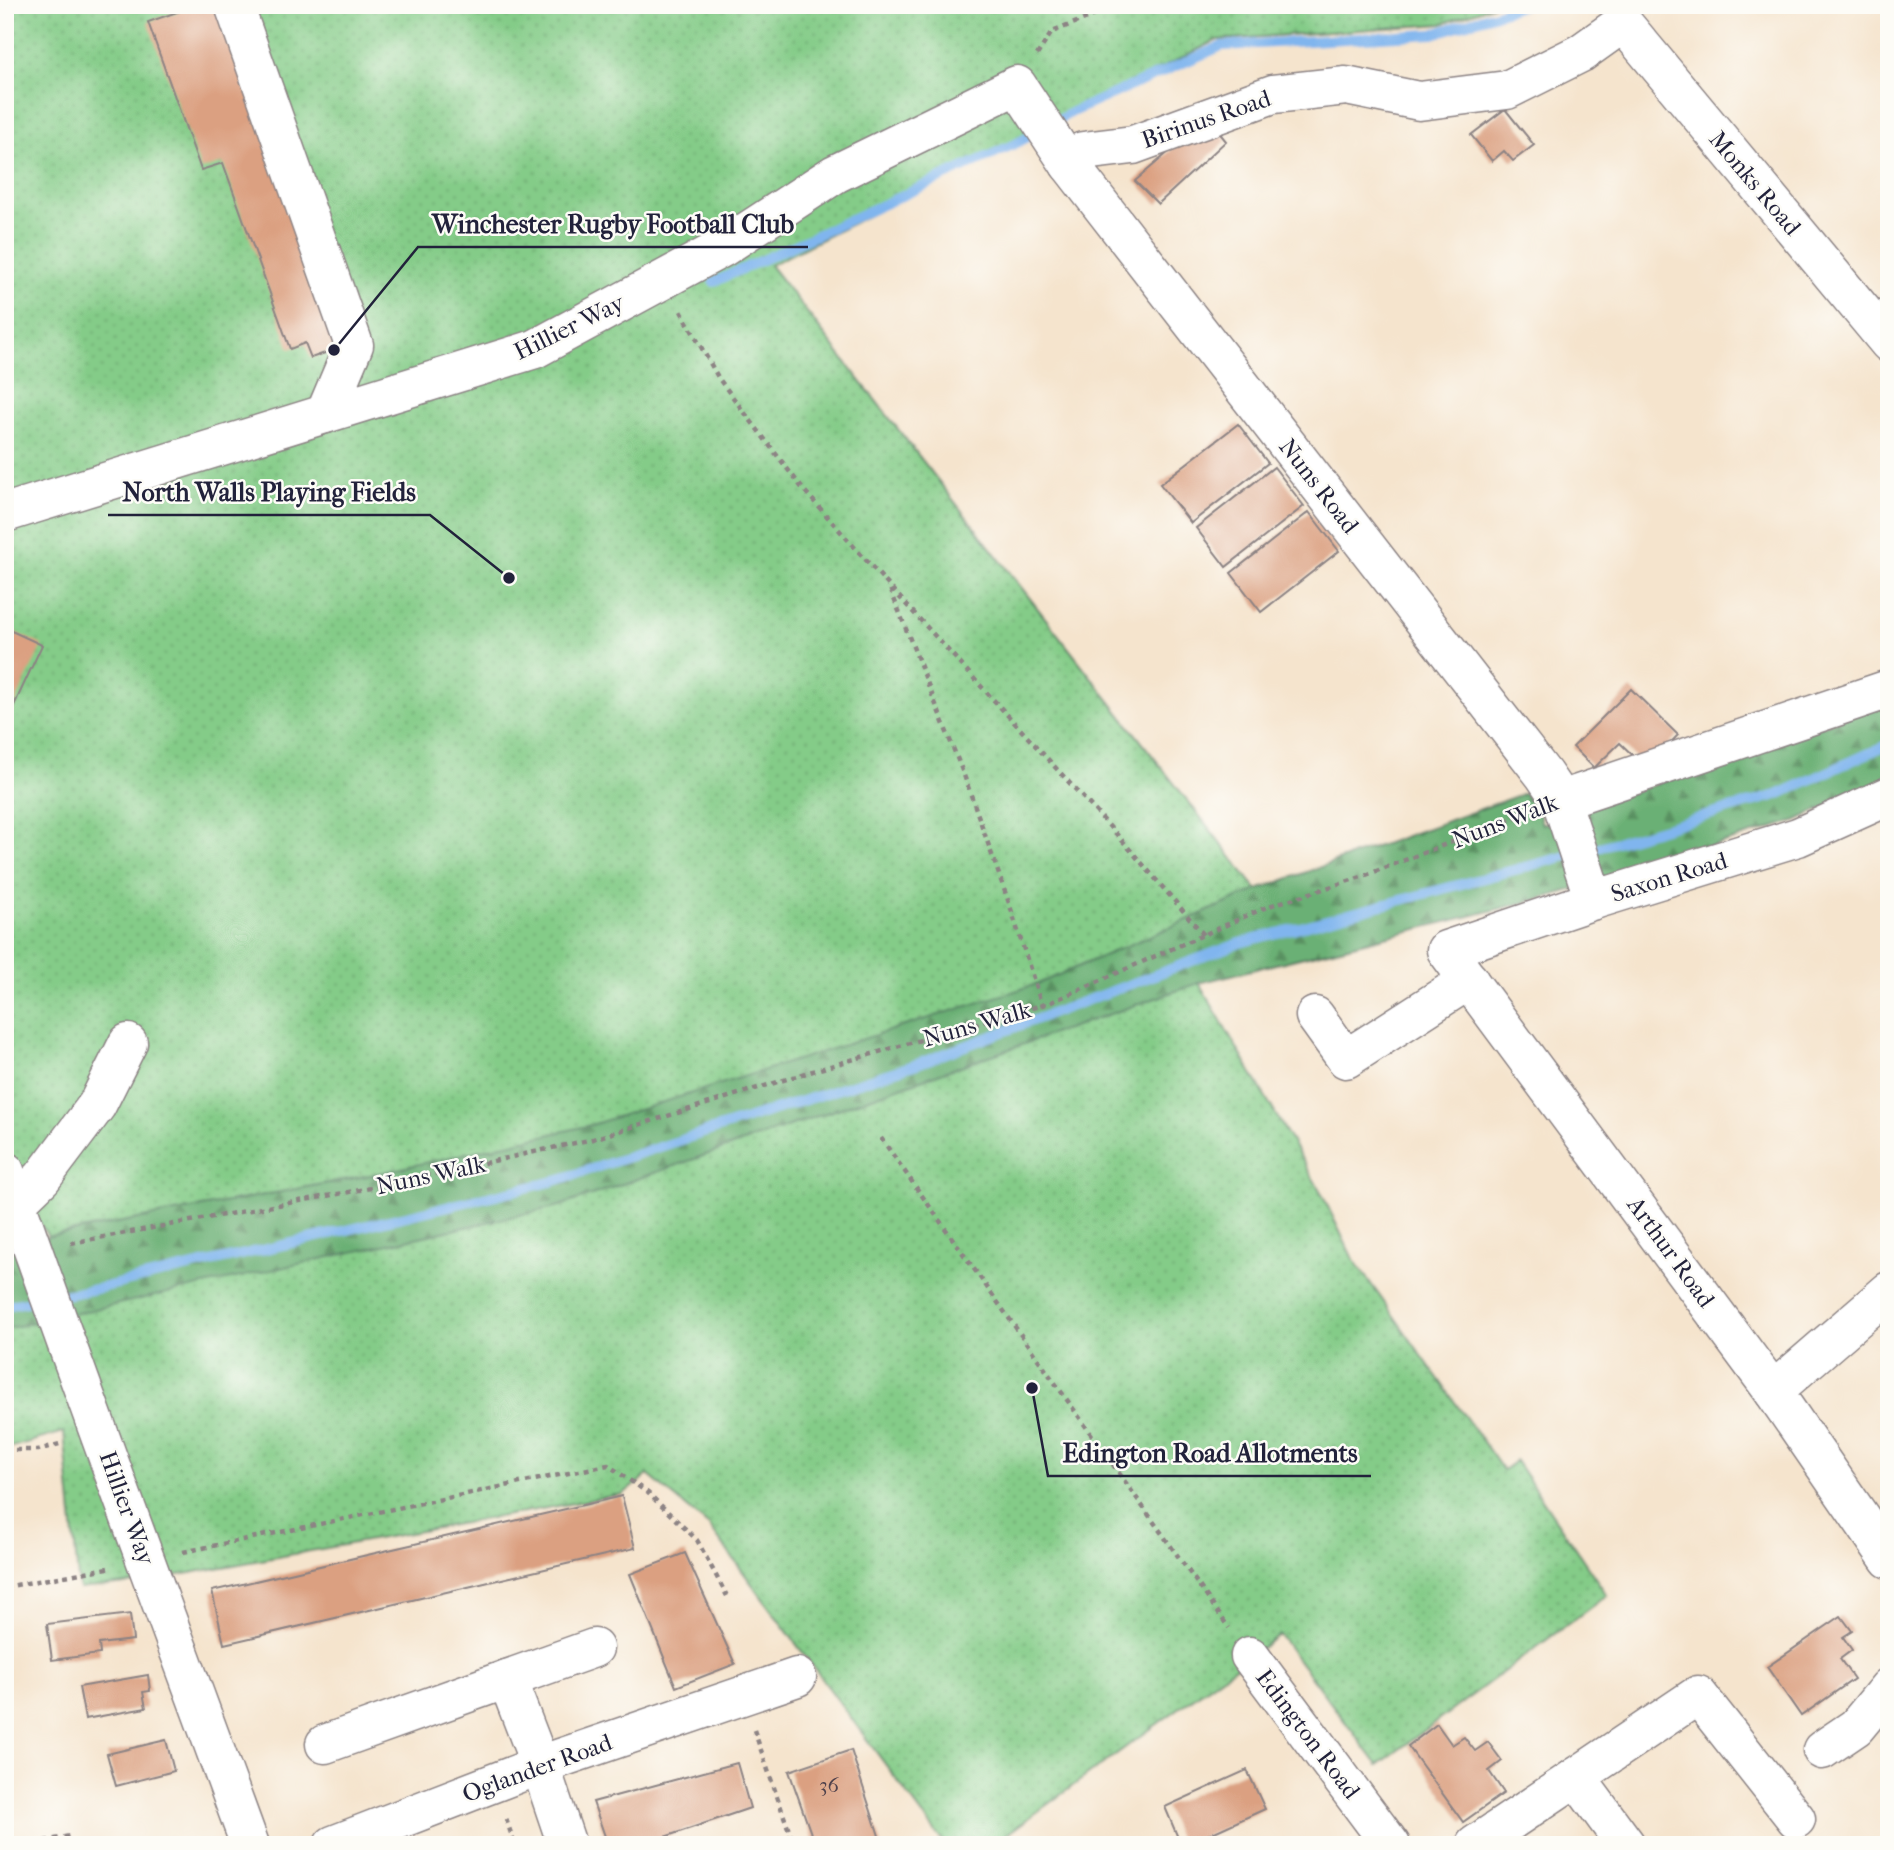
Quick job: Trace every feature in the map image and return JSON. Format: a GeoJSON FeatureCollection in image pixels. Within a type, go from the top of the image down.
{"type":"FeatureCollection","features":[{"type":"Feature","properties":{"kind":"street"},"geometry":{"type":"LineString","coordinates":[[234,5],[354,345],[325,414]]}},
{"type":"Feature","properties":{"kind":"street","name":"Birinus Road"},"geometry":{"type":"LineString","coordinates":[[1061,154],[1133,145],[1273,94],[1346,86],[1419,101],[1507,90],[1581,53],[1623,23]]}},
{"type":"Feature","properties":{"kind":"street","name":"Monks Road"},"geometry":{"type":"LineString","coordinates":[[1623,23],[1889,342]]}},
{"type":"Feature","properties":{"kind":"street","name":"Hillier Way"},"geometry":{"type":"LineString","coordinates":[[5,513],[535,349],[722,248],[835,174],[1017,85]]}},
{"type":"Feature","properties":{"kind":"street","name":"Nuns Road"},"geometry":{"type":"LineString","coordinates":[[1017,85],[1061,154],[1536,764],[1561,800],[1594,900]]}},
{"type":"Feature","properties":{"kind":"street","name":"Nuns Walk"},"geometry":{"type":"LineString","coordinates":[[1561,800],[1889,689]]}},
{"type":"Feature","properties":{"kind":"street","name":"Saxon Road"},"geometry":{"type":"LineString","coordinates":[[1446,950],[1594,900],[1798,837],[1889,796]]}},
{"type":"Feature","properties":{"kind":"street","name":"Arthur Road"},"geometry":{"type":"LineString","coordinates":[[1446,950],[1773,1391],[1889,1559]]}},
{"type":"Feature","properties":{"kind":"street"},"geometry":{"type":"LineString","coordinates":[[1315,1016],[1346,1059],[1469,980]]}},
{"type":"Feature","properties":{"kind":"street"},"geometry":{"type":"LineString","coordinates":[[11,1187],[43,1178],[97,1105],[128,1043]]}},
{"type":"Feature","properties":{"kind":"street","name":"Hillier Way"},"geometry":{"type":"LineString","coordinates":[[11,1187],[250,1845]]}},
{"type":"Feature","properties":{"kind":"street"},"geometry":{"type":"LineString","coordinates":[[1773,1391],[1889,1291]]}},
{"type":"Feature","properties":{"kind":"street"},"geometry":{"type":"LineString","coordinates":[[325,1744],[594,1648]]}},
{"type":"Feature","properties":{"kind":"street","name":"Edington Road"},"geometry":{"type":"LineString","coordinates":[[1250,1656],[1391,1845]]}},
{"type":"Feature","properties":{"kind":"street","name":"Oglander Road"},"geometry":{"type":"LineString","coordinates":[[333,1845],[540,1765],[797,1677]]}},
{"type":"Feature","properties":{"kind":"street"},"geometry":{"type":"LineString","coordinates":[[507,1679],[567,1845]]}},
{"type":"Feature","properties":{"kind":"street"},"geometry":{"type":"LineString","coordinates":[[1822,1750],[1856,1727],[1889,1687]]}},
{"type":"Feature","properties":{"kind":"street"},"geometry":{"type":"LineString","coordinates":[[1475,1845],[1698,1695],[1796,1819]]}},
{"type":"Feature","properties":{"kind":"street"},"geometry":{"type":"LineString","coordinates":[[1576,1777],[1626,1845]]}},
{"type":"Feature","properties":{"kind":"path"},"geometry":{"type":"LineString","coordinates":[[1017,85],[1052,32],[1120,5]]}},
{"type":"Feature","properties":{"kind":"path"},"geometry":{"type":"LineString","coordinates":[[663,280],[719,379],[802,488],[1204,935]]}},
{"type":"Feature","properties":{"kind":"path"},"geometry":{"type":"LineString","coordinates":[[889,586],[965,778],[1042,1006]]}},
{"type":"Feature","properties":{"kind":"path","name":"Nuns Walk"},"geometry":{"type":"LineString","coordinates":[[32,1250],[376,1187],[593,1139],[813,1071],[1042,1006],[1269,906],[1361,877],[1561,800]]}},
{"type":"Feature","properties":{"kind":"path"},"geometry":{"type":"LineString","coordinates":[[881,1138],[1250,1656]]}},
{"type":"Feature","properties":{"kind":"path"},"geometry":{"type":"LineString","coordinates":[[5,1450],[38,1450],[99,1433]]}},
{"type":"Feature","properties":{"kind":"path"},"geometry":{"type":"LineString","coordinates":[[173,1554],[608,1465],[648,1493],[697,1541],[727,1596]]}},
{"type":"Feature","properties":{"kind":"path"},"geometry":{"type":"LineString","coordinates":[[5,1587],[120,1565]]}},
{"type":"Feature","properties":{"kind":"path"},"geometry":{"type":"LineString","coordinates":[[743,1696],[794,1845]]}},
{"type":"Feature","properties":{"kind":"path"},"geometry":{"type":"LineString","coordinates":[[5,1807],[12,1840]]}},
{"type":"Feature","properties":{"kind":"path"},"geometry":{"type":"LineString","coordinates":[[5,1842],[12,1840],[31,1844],[69,1836],[72,1845]]}},
{"type":"Feature","properties":{"kind":"green space"},"geometry":{"type":"Polygon","coordinates":[[[5,5],[1494,5],[1442,24],[1217,40],[770,265],[1257,890],[1040,983],[591,1125],[375,1174],[48,1236],[5,1171],[5,5]]]}},
{"type":"Feature","properties":{"kind":"green space"},"geometry":{"type":"Polygon","coordinates":[[[770,265],[1257,890],[1533,790],[1542,824],[1889,702],[1889,777],[1795,821],[1551,896],[1199,983],[560,1206],[5,1385],[5,1231],[9,1247],[32,1250],[48,1236],[375,1174],[770,265]]]}},
{"type":"Feature","properties":{"kind":"green space"},"geometry":{"type":"Polygon","coordinates":[[[1199,983],[1321,1192],[1352,1257],[1503,1470],[1516,1461],[1607,1595],[1378,1765],[1279,1635],[992,1845],[945,1845],[709,1526],[648,1475],[623,1494],[135,1583],[79,1589],[64,1432],[5,1449],[5,1329],[560,1206],[1199,983]]]}},
{"type":"Feature","properties":{"kind":"building"},"geometry":{"type":"Polygon","coordinates":[[[197,5],[227,5],[348,345],[311,358],[305,343],[290,349],[223,163],[201,170],[148,22],[197,5]]]}},
{"type":"Feature","properties":{"kind":"building"},"geometry":{"type":"Polygon","coordinates":[[[1505,109],[1534,145],[1513,161],[1504,151],[1492,161],[1471,135],[1505,109]]]}},
{"type":"Feature","properties":{"kind":"building"},"geometry":{"type":"Polygon","coordinates":[[[1213,125],[1226,141],[1158,204],[1135,181],[1192,132],[1213,125]]]}},
{"type":"Feature","properties":{"kind":"building"},"geometry":{"type":"Polygon","coordinates":[[[1238,424],[1268,463],[1191,523],[1160,484],[1238,424]]]}},
{"type":"Feature","properties":{"kind":"building"},"geometry":{"type":"Polygon","coordinates":[[[1274,467],[1304,506],[1226,567],[1196,528],[1274,467]]]}},
{"type":"Feature","properties":{"kind":"building"},"geometry":{"type":"Polygon","coordinates":[[[1309,512],[1339,551],[1261,612],[1231,573],[1309,512]]]}},
{"type":"Feature","properties":{"kind":"building"},"geometry":{"type":"Polygon","coordinates":[[[5,628],[42,645],[5,725],[5,628]]]}},
{"type":"Feature","properties":{"kind":"building"},"geometry":{"type":"Polygon","coordinates":[[[1631,689],[1678,735],[1646,768],[1620,743],[1594,768],[1573,747],[1631,689]]]}},
{"type":"Feature","properties":{"kind":"building"},"geometry":{"type":"Polygon","coordinates":[[[622,1496],[635,1548],[224,1644],[212,1591],[622,1496]]]}},
{"type":"Feature","properties":{"kind":"building"},"geometry":{"type":"Polygon","coordinates":[[[685,1553],[735,1664],[676,1687],[630,1574],[685,1553]]]}},
{"type":"Feature","properties":{"kind":"building"},"geometry":{"type":"Polygon","coordinates":[[[130,1614],[133,1640],[99,1644],[100,1654],[52,1660],[47,1624],[130,1614]]]}},
{"type":"Feature","properties":{"kind":"building"},"geometry":{"type":"Polygon","coordinates":[[[1841,1616],[1852,1631],[1843,1637],[1852,1650],[1840,1659],[1854,1679],[1801,1716],[1767,1667],[1841,1616]]]}},
{"type":"Feature","properties":{"kind":"building"},"geometry":{"type":"Polygon","coordinates":[[[148,1675],[150,1691],[143,1692],[146,1708],[85,1719],[79,1687],[148,1675]]]}},
{"type":"Feature","properties":{"kind":"building"},"geometry":{"type":"Polygon","coordinates":[[[1437,1724],[1452,1745],[1464,1737],[1475,1751],[1488,1742],[1502,1761],[1489,1771],[1504,1793],[1463,1822],[1408,1746],[1437,1724]]]}},
{"type":"Feature","properties":{"kind":"building"},"geometry":{"type":"Polygon","coordinates":[[[166,1740],[174,1771],[116,1786],[107,1754],[166,1740]]]}},
{"type":"Feature","properties":{"kind":"building"},"geometry":{"type":"Polygon","coordinates":[[[851,1750],[882,1845],[815,1845],[789,1771],[851,1750]]]}},
{"type":"Feature","properties":{"kind":"building"},"geometry":{"type":"Polygon","coordinates":[[[737,1763],[750,1808],[641,1845],[608,1845],[593,1802],[737,1763]]]}},
{"type":"Feature","properties":{"kind":"building"},"geometry":{"type":"Polygon","coordinates":[[[1247,1770],[1265,1809],[1181,1845],[1165,1807],[1247,1770]]]}},
{"type":"Feature","properties":{"kind":"waterway"},"geometry":{"type":"LineString","coordinates":[[714,282],[1019,142],[1072,112],[1222,46],[1433,34],[1524,5]]}},
{"type":"Feature","properties":{"kind":"waterway"},"geometry":{"type":"LineString","coordinates":[[5,1306],[96,1289],[551,1182],[917,1064],[1240,943],[1593,849],[1777,795],[1889,744]]}},
{"type":"Feature","properties":{"kind":"place","name":"Winchester Rugby Football Club"},"geometry":{"type":"Point","coordinates":[334,350]}},
{"type":"Feature","properties":{"kind":"place","name":"North Walls Playing Fields"},"geometry":{"type":"Point","coordinates":[509,578]}},
{"type":"Feature","properties":{"kind":"place","name":"Edington Road Allotments"},"geometry":{"type":"Point","coordinates":[1032,1388]}}]}
